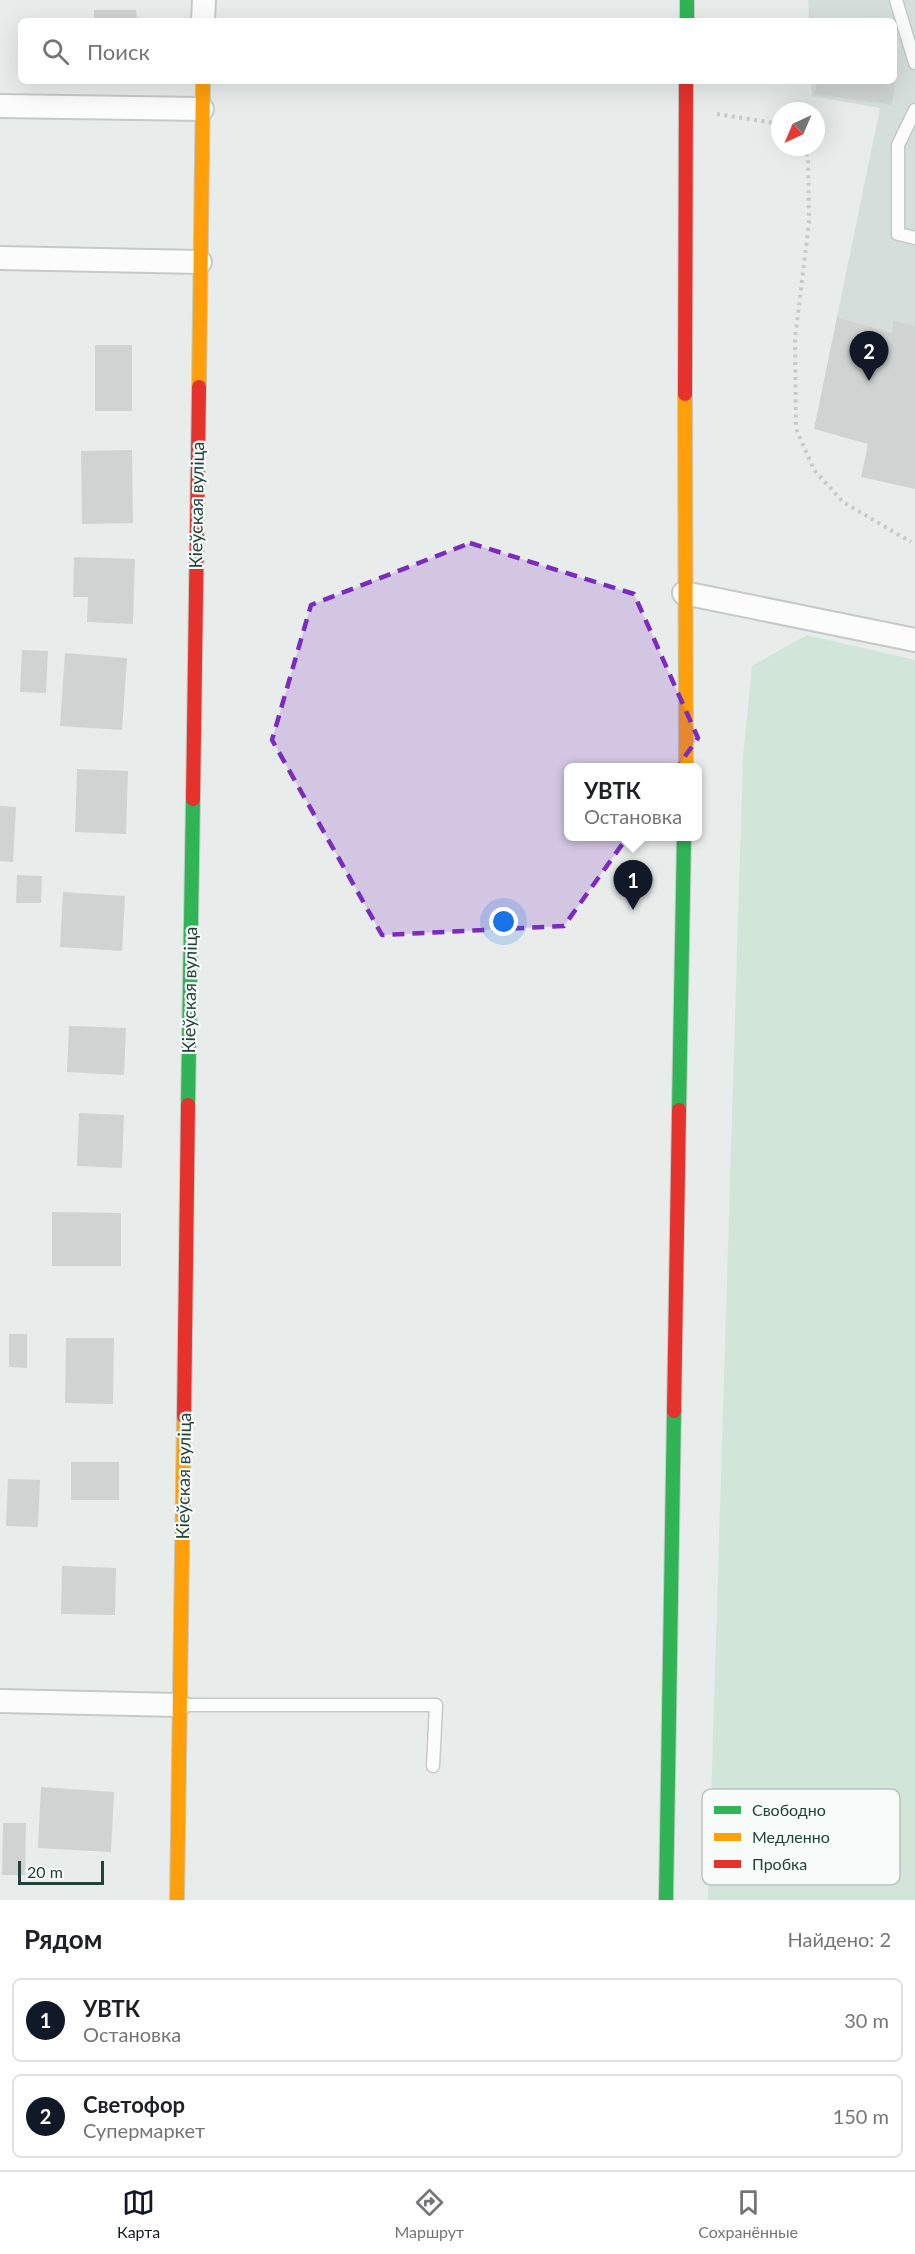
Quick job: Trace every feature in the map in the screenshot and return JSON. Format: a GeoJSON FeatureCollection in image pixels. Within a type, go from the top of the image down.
{"type":"FeatureCollection","features":[{"type":"Feature","properties":{"kind":"street"},"geometry":{"type":"LineString","coordinates":[[203,18],[204,0]]}},
{"type":"Feature","properties":{"kind":"street"},"geometry":{"type":"LineString","coordinates":[[687,0],[687,18]]}},
{"type":"Feature","properties":{"kind":"street","name":"Кіеўская вуліца"},"geometry":{"type":"LineString","coordinates":[[177,1900],[203,84]]}},
{"type":"Feature","properties":{"kind":"street"},"geometry":{"type":"LineString","coordinates":[[686,84],[684,593],[686,763]]}},
{"type":"Feature","properties":{"kind":"street"},"geometry":{"type":"LineString","coordinates":[[0,106],[202,109]]}},
{"type":"Feature","properties":{"kind":"street"},"geometry":{"type":"LineString","coordinates":[[0,258],[200,262]]}},
{"type":"Feature","properties":{"kind":"street"},"geometry":{"type":"LineString","coordinates":[[684,593],[915,640]]}},
{"type":"Feature","properties":{"kind":"street"},"geometry":{"type":"LineString","coordinates":[[666,1900],[684,841]]}},
{"type":"Feature","properties":{"kind":"street"},"geometry":{"type":"LineString","coordinates":[[0,1701],[179,1705]]}},
{"type":"Feature","properties":{"kind":"lane"},"geometry":{"type":"LineString","coordinates":[[896,0],[915,63]]}},
{"type":"Feature","properties":{"kind":"lane"},"geometry":{"type":"LineString","coordinates":[[915,110],[898,145],[898,234],[915,238]]}},
{"type":"Feature","properties":{"kind":"lane"},"geometry":{"type":"LineString","coordinates":[[179,1705],[436,1705],[433,1766]]}},
{"type":"Feature","properties":{"kind":"path"},"geometry":{"type":"LineString","coordinates":[[686,110],[771,123]]}},
{"type":"Feature","properties":{"kind":"path"},"geometry":{"type":"LineString","coordinates":[[807,156],[809,222],[795,339],[796,429],[814,470],[843,502],[911,542]]}},
{"type":"Feature","properties":{"kind":"highlighted area"},"geometry":{"type":"Polygon","coordinates":[[[470,543],[634,594],[698,738],[564,926],[382,935],[272,740],[311,605],[470,543]]]}},
{"type":"Feature","properties":{"kind":"shaded area"},"geometry":{"type":"Polygon","coordinates":[[[808,0],[915,0],[915,326],[893,320],[892,333],[837,317],[880,108],[812,96],[811,84],[897,84],[897,18],[809,18],[808,0]]]}},
{"type":"Feature","properties":{"kind":"green space"},"geometry":{"type":"Polygon","coordinates":[[[807,635],[915,660],[915,1900],[708,1900],[708,1885],[900,1885],[900,1789],[711,1789],[743,757],[752,666],[807,635]]]}},
{"type":"Feature","properties":{"kind":"building"},"geometry":{"type":"Polygon","coordinates":[[[94,10],[136,10],[137,18],[94,18],[94,10]]]}},
{"type":"Feature","properties":{"kind":"building"},"geometry":{"type":"Polygon","coordinates":[[[817,84],[895,84],[892,105],[815,94],[817,84]]]}},
{"type":"Feature","properties":{"kind":"building"},"geometry":{"type":"Polygon","coordinates":[[[837,317],[892,333],[893,320],[915,326],[915,489],[861,477],[868,444],[814,429],[837,317]]]}},
{"type":"Feature","properties":{"kind":"building"},"geometry":{"type":"Polygon","coordinates":[[[95,345],[132,345],[132,411],[95,411],[95,345]]]}},
{"type":"Feature","properties":{"kind":"building"},"geometry":{"type":"Polygon","coordinates":[[[132,450],[133,523],[82,524],[81,451],[132,450]]]}},
{"type":"Feature","properties":{"kind":"building"},"geometry":{"type":"Polygon","coordinates":[[[74,557],[135,559],[133,624],[87,622],[88,597],[73,597],[74,557]]]}},
{"type":"Feature","properties":{"kind":"building"},"geometry":{"type":"Polygon","coordinates":[[[22,650],[48,651],[46,693],[20,692],[22,650]]]}},
{"type":"Feature","properties":{"kind":"building"},"geometry":{"type":"Polygon","coordinates":[[[65,653],[127,658],[122,730],[60,726],[65,653]]]}},
{"type":"Feature","properties":{"kind":"building"},"geometry":{"type":"Polygon","coordinates":[[[77,769],[128,771],[126,834],[75,832],[77,769]]]}},
{"type":"Feature","properties":{"kind":"building"},"geometry":{"type":"Polygon","coordinates":[[[0,806],[16,807],[13,862],[0,861],[0,806]]]}},
{"type":"Feature","properties":{"kind":"building"},"geometry":{"type":"Polygon","coordinates":[[[17,875],[42,876],[41,903],[16,903],[17,875]]]}},
{"type":"Feature","properties":{"kind":"building"},"geometry":{"type":"Polygon","coordinates":[[[63,892],[125,896],[122,951],[60,947],[63,892]]]}},
{"type":"Feature","properties":{"kind":"building"},"geometry":{"type":"Polygon","coordinates":[[[69,1026],[126,1028],[124,1075],[67,1072],[69,1026]]]}},
{"type":"Feature","properties":{"kind":"building"},"geometry":{"type":"Polygon","coordinates":[[[79,1113],[124,1115],[122,1168],[77,1166],[79,1113]]]}},
{"type":"Feature","properties":{"kind":"building"},"geometry":{"type":"Polygon","coordinates":[[[52,1212],[121,1213],[121,1266],[52,1266],[52,1212]]]}},
{"type":"Feature","properties":{"kind":"building"},"geometry":{"type":"Polygon","coordinates":[[[9,1334],[27,1334],[27,1368],[9,1367],[9,1334]]]}},
{"type":"Feature","properties":{"kind":"building"},"geometry":{"type":"Polygon","coordinates":[[[66,1338],[114,1338],[113,1404],[65,1403],[66,1338]]]}},
{"type":"Feature","properties":{"kind":"building"},"geometry":{"type":"Polygon","coordinates":[[[71,1462],[119,1462],[119,1500],[71,1500],[71,1462]]]}},
{"type":"Feature","properties":{"kind":"building"},"geometry":{"type":"Polygon","coordinates":[[[8,1479],[40,1480],[38,1527],[6,1526],[8,1479]]]}},
{"type":"Feature","properties":{"kind":"building"},"geometry":{"type":"Polygon","coordinates":[[[62,1566],[116,1568],[115,1615],[61,1614],[62,1566]]]}},
{"type":"Feature","properties":{"kind":"building"},"geometry":{"type":"Polygon","coordinates":[[[41,1787],[114,1792],[111,1852],[38,1848],[41,1787]]]}},
{"type":"Feature","properties":{"kind":"building"},"geometry":{"type":"Polygon","coordinates":[[[3,1823],[26,1823],[25,1875],[2,1875],[3,1823]]]}},
{"type":"Feature","properties":{"kind":"traffic: fast"},"geometry":{"type":"LineString","coordinates":[[687,0],[687,18]]}},
{"type":"Feature","properties":{"kind":"traffic: fast"},"geometry":{"type":"LineString","coordinates":[[188,1105],[193,799]]}},
{"type":"Feature","properties":{"kind":"traffic: fast"},"geometry":{"type":"LineString","coordinates":[[679,1110],[684,841]]}},
{"type":"Feature","properties":{"kind":"traffic: fast"},"geometry":{"type":"LineString","coordinates":[[666,1900],[674,1411]]}},
{"type":"Feature","properties":{"kind":"traffic: slow"},"geometry":{"type":"LineString","coordinates":[[199,387],[203,84]]}},
{"type":"Feature","properties":{"kind":"traffic: slow"},"geometry":{"type":"LineString","coordinates":[[685,394],[686,763]]}},
{"type":"Feature","properties":{"kind":"traffic: slow"},"geometry":{"type":"LineString","coordinates":[[177,1900],[184,1416]]}},
{"type":"Feature","properties":{"kind":"traffic: jam"},"geometry":{"type":"LineString","coordinates":[[685,394],[686,84]]}},
{"type":"Feature","properties":{"kind":"traffic: jam"},"geometry":{"type":"LineString","coordinates":[[193,799],[199,387]]}},
{"type":"Feature","properties":{"kind":"traffic: jam"},"geometry":{"type":"LineString","coordinates":[[184,1416],[188,1105]]}},
{"type":"Feature","properties":{"kind":"traffic: jam"},"geometry":{"type":"LineString","coordinates":[[674,1411],[679,1110]]}},
{"type":"Feature","properties":{"kind":"place","name":"Светофор"},"geometry":{"type":"Point","coordinates":[869,381]}},
{"type":"Feature","properties":{"kind":"place","name":"УВТК"},"geometry":{"type":"Point","coordinates":[633,910]}}]}
